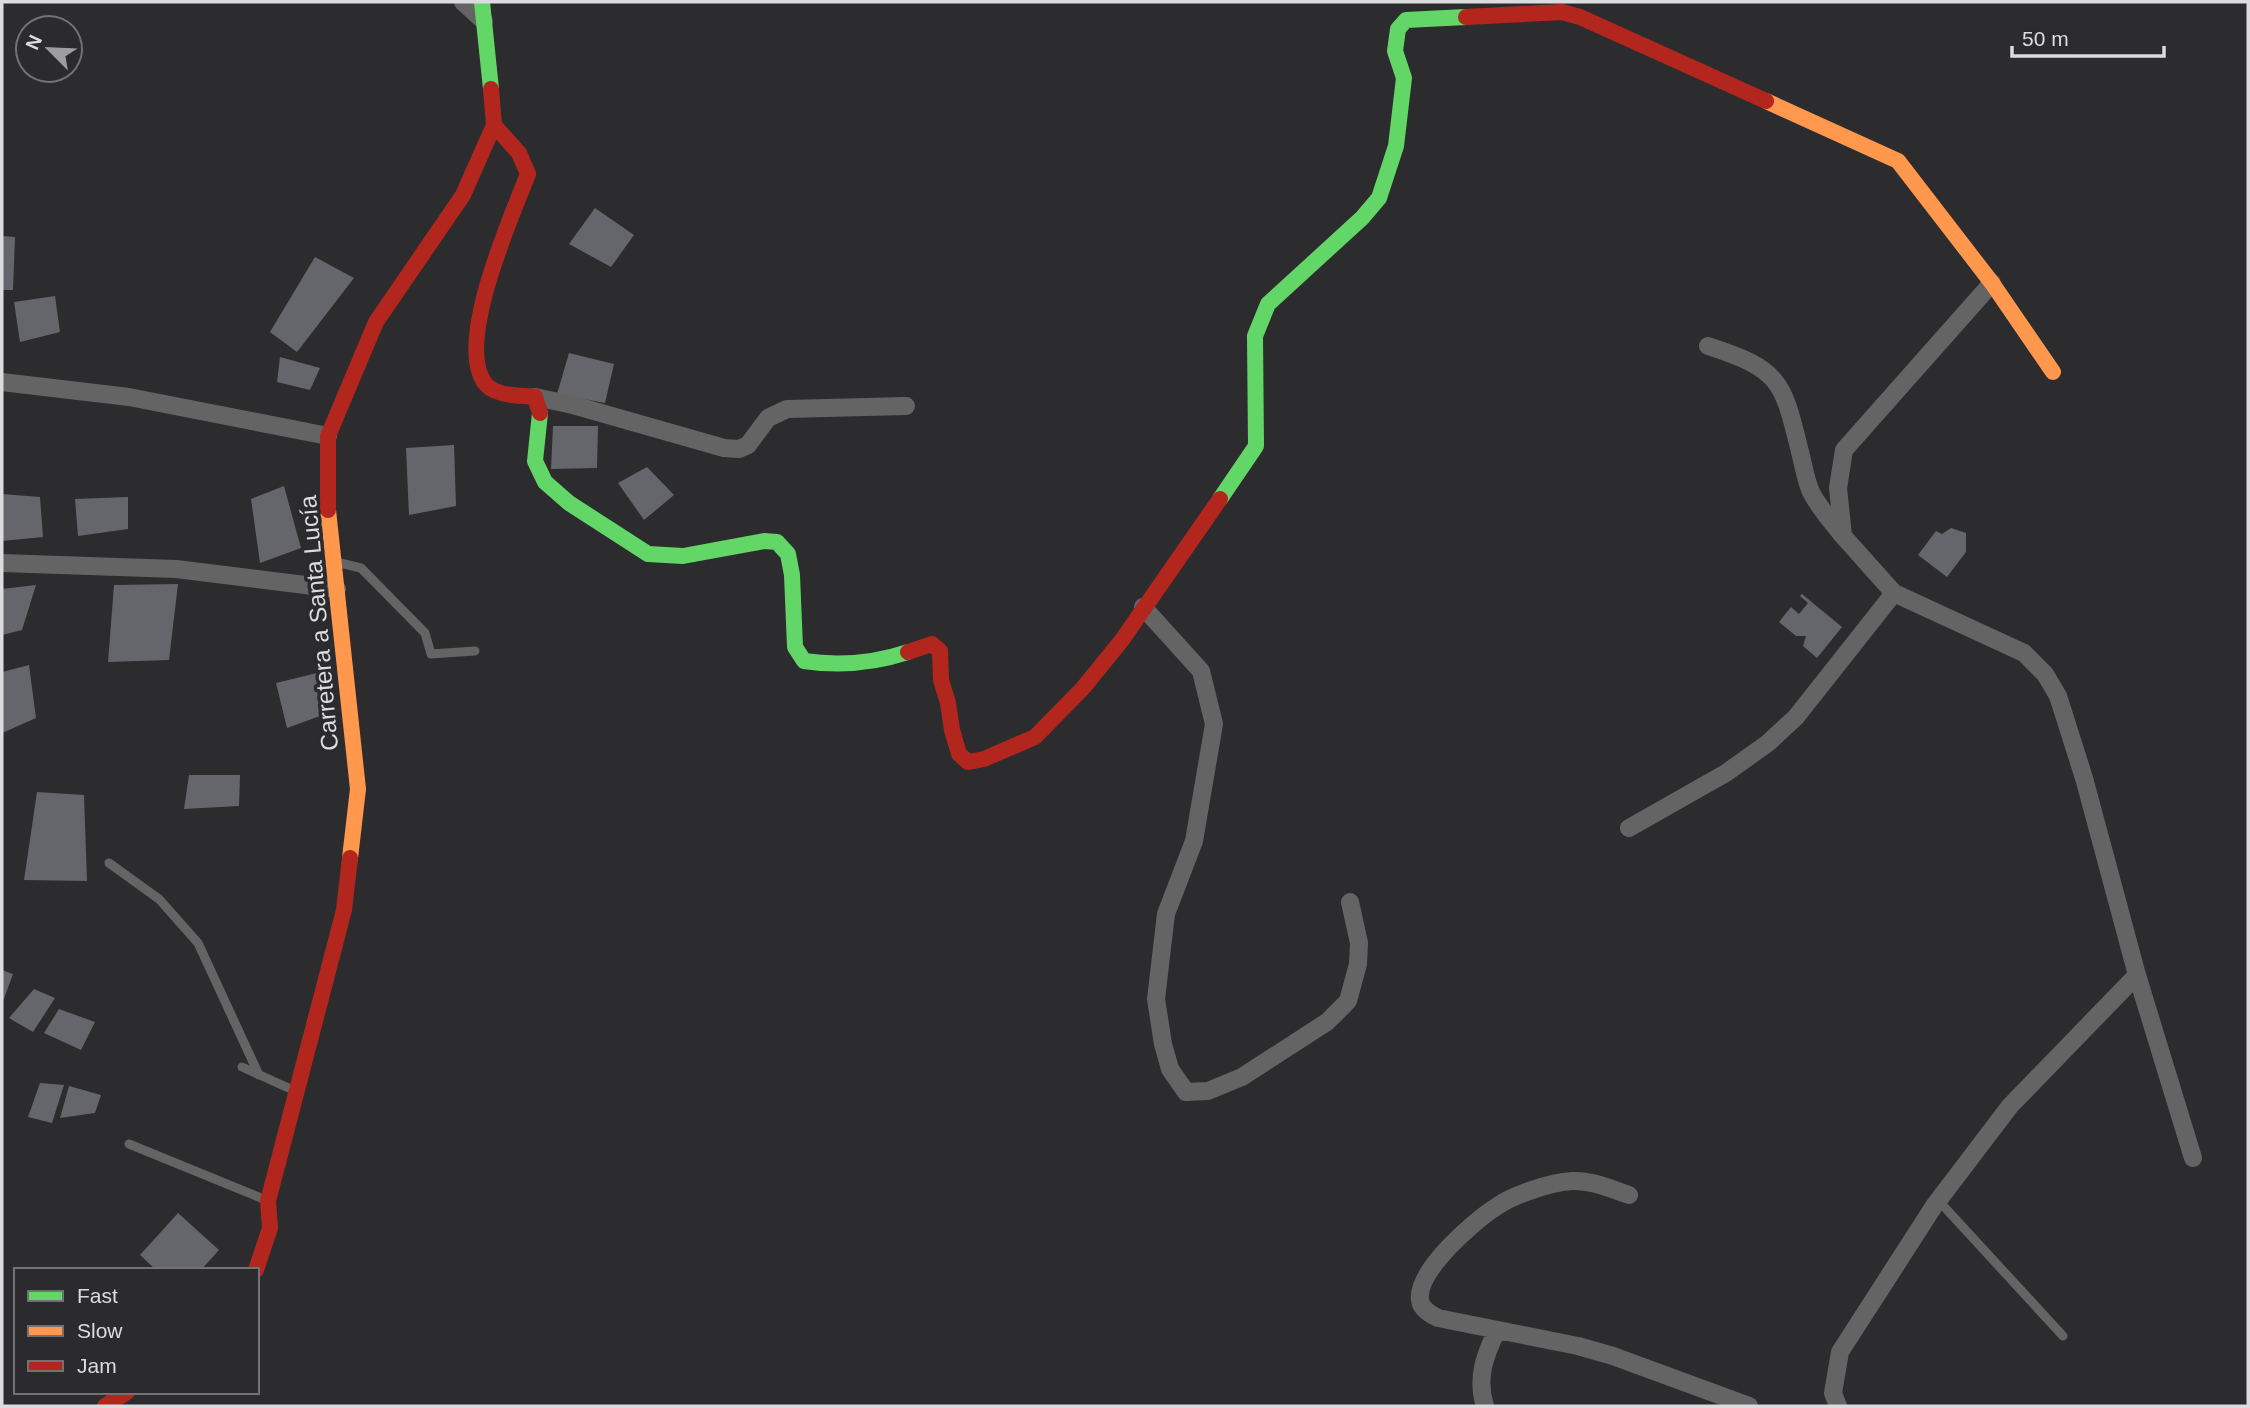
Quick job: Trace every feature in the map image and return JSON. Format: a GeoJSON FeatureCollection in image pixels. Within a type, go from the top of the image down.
{"type":"FeatureCollection","features":[{"type":"Feature","properties":{"kind":"street"},"geometry":{"type":"LineString","coordinates":[[463,2],[484,21]]}},
{"type":"Feature","properties":{"kind":"street","name":"Carretera a Santa Lucía"},"geometry":{"type":"LineString","coordinates":[[257,1268],[270,1228],[268,1200],[344,909],[358,789],[328,505],[328,436],[376,322],[463,195],[494,125],[482,2]]}},
{"type":"Feature","properties":{"kind":"street"},"geometry":{"type":"LineString","coordinates":[[535,397],[540,416],[535,461],[545,482],[569,502],[648,554],[682,556],[764,541],[777,542],[788,554],[792,575],[795,647],[804,661],[831,665],[856,662],[893,657],[932,644],[940,651],[941,680],[959,754],[968,762],[985,759],[1035,737],[1083,688],[1122,640],[1256,446],[1255,337],[1268,304],[1362,218],[1379,198],[1396,146],[1404,78],[1395,51],[1398,29],[1406,20],[1562,12],[1580,17],[1898,161],[1992,283],[2053,372]]}},
{"type":"Feature","properties":{"kind":"street"},"geometry":{"type":"LineString","coordinates":[[494,125],[525,159],[528,174],[486,289],[474,346],[477,368],[485,384],[498,391],[573,405],[724,448],[739,449],[748,445],[768,418],[787,409],[906,406]]}},
{"type":"Feature","properties":{"kind":"street"},"geometry":{"type":"LineString","coordinates":[[1843,536],[1838,488],[1844,450],[1992,283]]}},
{"type":"Feature","properties":{"kind":"street"},"geometry":{"type":"LineString","coordinates":[[1708,346],[1752,362],[1782,389],[1812,492],[1843,536],[1894,593],[2024,653],[2045,674],[2058,696],[2084,778],[2137,975],[2193,1158]]}},
{"type":"Feature","properties":{"kind":"street"},"geometry":{"type":"LineString","coordinates":[[2,382],[129,397],[328,436]]}},
{"type":"Feature","properties":{"kind":"street"},"geometry":{"type":"LineString","coordinates":[[2,564],[176,569],[337,589]]}},
{"type":"Feature","properties":{"kind":"street"},"geometry":{"type":"LineString","coordinates":[[1629,828],[1726,773],[1768,743],[1796,718],[1894,593]]}},
{"type":"Feature","properties":{"kind":"street"},"geometry":{"type":"LineString","coordinates":[[1143,607],[1201,671],[1214,724],[1194,841],[1166,914],[1156,999],[1170,1069],[1186,1092],[1208,1091],[1242,1077],[1327,1022],[1348,1001],[1358,964],[1359,943],[1350,901]]}},
{"type":"Feature","properties":{"kind":"street"},"geometry":{"type":"LineString","coordinates":[[1838,1406],[1833,1393],[1840,1352],[1938,1200],[2010,1106],[2137,975]]}},
{"type":"Feature","properties":{"kind":"street"},"geometry":{"type":"LineString","coordinates":[[1629,1195],[1574,1181],[1551,1184],[1498,1205],[1459,1234],[1430,1270],[1420,1290],[1420,1302],[1427,1312],[1438,1318],[1613,1356],[1749,1406]]}},
{"type":"Feature","properties":{"kind":"street"},"geometry":{"type":"LineString","coordinates":[[1485,1406],[1481,1394],[1484,1357],[1497,1330]]}},
{"type":"Feature","properties":{"kind":"street"},"geometry":{"type":"LineString","coordinates":[[105,1406],[124,1394]]}},
{"type":"Feature","properties":{"kind":"lane"},"geometry":{"type":"LineString","coordinates":[[334,562],[361,568],[425,633],[431,654],[475,651]]}},
{"type":"Feature","properties":{"kind":"lane"},"geometry":{"type":"LineString","coordinates":[[109,863],[159,899],[198,943],[259,1074]]}},
{"type":"Feature","properties":{"kind":"lane"},"geometry":{"type":"LineString","coordinates":[[242,1067],[296,1092]]}},
{"type":"Feature","properties":{"kind":"lane"},"geometry":{"type":"LineString","coordinates":[[130,1144],[268,1200]]}},
{"type":"Feature","properties":{"kind":"lane"},"geometry":{"type":"LineString","coordinates":[[1938,1200],[2063,1336]]}},
{"type":"Feature","properties":{"kind":"building"},"geometry":{"type":"Polygon","coordinates":[[[595,208],[634,235],[611,267],[569,244],[595,208]]]}},
{"type":"Feature","properties":{"kind":"building"},"geometry":{"type":"Polygon","coordinates":[[[2,236],[15,237],[13,290],[2,290],[2,236]]]}},
{"type":"Feature","properties":{"kind":"building"},"geometry":{"type":"Polygon","coordinates":[[[315,257],[354,278],[297,352],[270,332],[315,257]]]}},
{"type":"Feature","properties":{"kind":"building"},"geometry":{"type":"Polygon","coordinates":[[[55,296],[60,332],[20,342],[14,302],[55,296]]]}},
{"type":"Feature","properties":{"kind":"building"},"geometry":{"type":"Polygon","coordinates":[[[569,353],[614,364],[605,403],[557,394],[569,353]]]}},
{"type":"Feature","properties":{"kind":"building"},"geometry":{"type":"Polygon","coordinates":[[[280,357],[320,368],[310,390],[277,382],[280,357]]]}},
{"type":"Feature","properties":{"kind":"building"},"geometry":{"type":"Polygon","coordinates":[[[553,426],[598,426],[597,468],[551,469],[553,426]]]}},
{"type":"Feature","properties":{"kind":"building"},"geometry":{"type":"Polygon","coordinates":[[[454,445],[456,506],[409,515],[406,448],[454,445]]]}},
{"type":"Feature","properties":{"kind":"building"},"geometry":{"type":"Polygon","coordinates":[[[647,467],[674,495],[644,520],[618,483],[647,467]]]}},
{"type":"Feature","properties":{"kind":"building"},"geometry":{"type":"Polygon","coordinates":[[[284,486],[301,548],[260,563],[251,499],[284,486]]]}},
{"type":"Feature","properties":{"kind":"building"},"geometry":{"type":"Polygon","coordinates":[[[2,494],[40,497],[43,537],[2,541],[2,494]]]}},
{"type":"Feature","properties":{"kind":"building"},"geometry":{"type":"Polygon","coordinates":[[[128,497],[128,529],[78,536],[75,499],[128,497]]]}},
{"type":"Feature","properties":{"kind":"building"},"geometry":{"type":"Polygon","coordinates":[[[1951,528],[1966,533],[1966,552],[1947,577],[1918,555],[1936,531],[1942,534],[1951,528]]]}},
{"type":"Feature","properties":{"kind":"building"},"geometry":{"type":"Polygon","coordinates":[[[178,584],[169,660],[108,662],[114,585],[178,584]]]}},
{"type":"Feature","properties":{"kind":"building"},"geometry":{"type":"Polygon","coordinates":[[[36,585],[22,630],[2,635],[2,589],[36,585]]]}},
{"type":"Feature","properties":{"kind":"building"},"geometry":{"type":"Polygon","coordinates":[[[1802,594],[1842,627],[1817,658],[1803,646],[1806,636],[1796,636],[1779,622],[1791,607],[1799,614],[1808,603],[1800,596],[1802,594]]]}},
{"type":"Feature","properties":{"kind":"building"},"geometry":{"type":"Polygon","coordinates":[[[29,665],[36,718],[2,733],[2,672],[29,665]]]}},
{"type":"Feature","properties":{"kind":"building"},"geometry":{"type":"Polygon","coordinates":[[[325,671],[331,712],[287,728],[276,683],[325,671]]]}},
{"type":"Feature","properties":{"kind":"building"},"geometry":{"type":"Polygon","coordinates":[[[189,775],[240,775],[239,806],[184,809],[189,775]]]}},
{"type":"Feature","properties":{"kind":"building"},"geometry":{"type":"Polygon","coordinates":[[[37,792],[84,795],[87,881],[24,880],[37,792]]]}},
{"type":"Feature","properties":{"kind":"building"},"geometry":{"type":"Polygon","coordinates":[[[2,970],[13,974],[2,1004],[2,970]]]}},
{"type":"Feature","properties":{"kind":"building"},"geometry":{"type":"Polygon","coordinates":[[[34,989],[55,998],[33,1032],[9,1018],[34,989]]]}},
{"type":"Feature","properties":{"kind":"building"},"geometry":{"type":"Polygon","coordinates":[[[59,1009],[95,1022],[81,1050],[44,1033],[59,1009]]]}},
{"type":"Feature","properties":{"kind":"building"},"geometry":{"type":"Polygon","coordinates":[[[40,1083],[64,1085],[52,1123],[28,1117],[40,1083]]]}},
{"type":"Feature","properties":{"kind":"building"},"geometry":{"type":"Polygon","coordinates":[[[69,1086],[101,1095],[95,1113],[60,1118],[69,1086]]]}},
{"type":"Feature","properties":{"kind":"building"},"geometry":{"type":"Polygon","coordinates":[[[178,1213],[219,1250],[203,1268],[154,1268],[140,1255],[178,1213]]]}},
{"type":"Feature","properties":{"kind":"traffic: fast"},"geometry":{"type":"LineString","coordinates":[[482,2],[491,89]]}},
{"type":"Feature","properties":{"kind":"traffic: fast"},"geometry":{"type":"LineString","coordinates":[[1220,499],[1256,446],[1255,336],[1268,304],[1362,218],[1379,198],[1396,146],[1404,78],[1395,51],[1398,29],[1406,20],[1466,17]]}},
{"type":"Feature","properties":{"kind":"traffic: fast"},"geometry":{"type":"LineString","coordinates":[[540,413],[535,461],[545,482],[569,503],[648,554],[683,556],[764,541],[777,542],[788,554],[792,575],[795,647],[804,661],[856,662],[883,659],[908,652]]}},
{"type":"Feature","properties":{"kind":"traffic: slow"},"geometry":{"type":"LineString","coordinates":[[1766,101],[1898,161],[1992,283],[2053,372]]}},
{"type":"Feature","properties":{"kind":"traffic: slow"},"geometry":{"type":"LineString","coordinates":[[328,510],[358,789],[350,858]]}},
{"type":"Feature","properties":{"kind":"traffic: jam"},"geometry":{"type":"LineString","coordinates":[[1466,17],[1562,12],[1580,17],[1766,101]]}},
{"type":"Feature","properties":{"kind":"traffic: jam"},"geometry":{"type":"LineString","coordinates":[[328,510],[328,436],[376,322],[463,195],[494,125],[491,89]]}},
{"type":"Feature","properties":{"kind":"traffic: jam"},"geometry":{"type":"LineString","coordinates":[[494,125],[519,153],[528,174],[489,279],[481,310],[477,363],[488,387],[508,394],[535,397],[540,413]]}},
{"type":"Feature","properties":{"kind":"traffic: jam"},"geometry":{"type":"LineString","coordinates":[[908,652],[932,644],[940,651],[941,680],[952,730],[959,754],[968,762],[984,759],[1035,737],[1083,688],[1122,640],[1220,499]]}},
{"type":"Feature","properties":{"kind":"traffic: jam"},"geometry":{"type":"LineString","coordinates":[[257,1268],[270,1228],[268,1201],[344,910],[350,858]]}},
{"type":"Feature","properties":{"kind":"traffic: jam"},"geometry":{"type":"LineString","coordinates":[[105,1406],[124,1394]]}}]}
